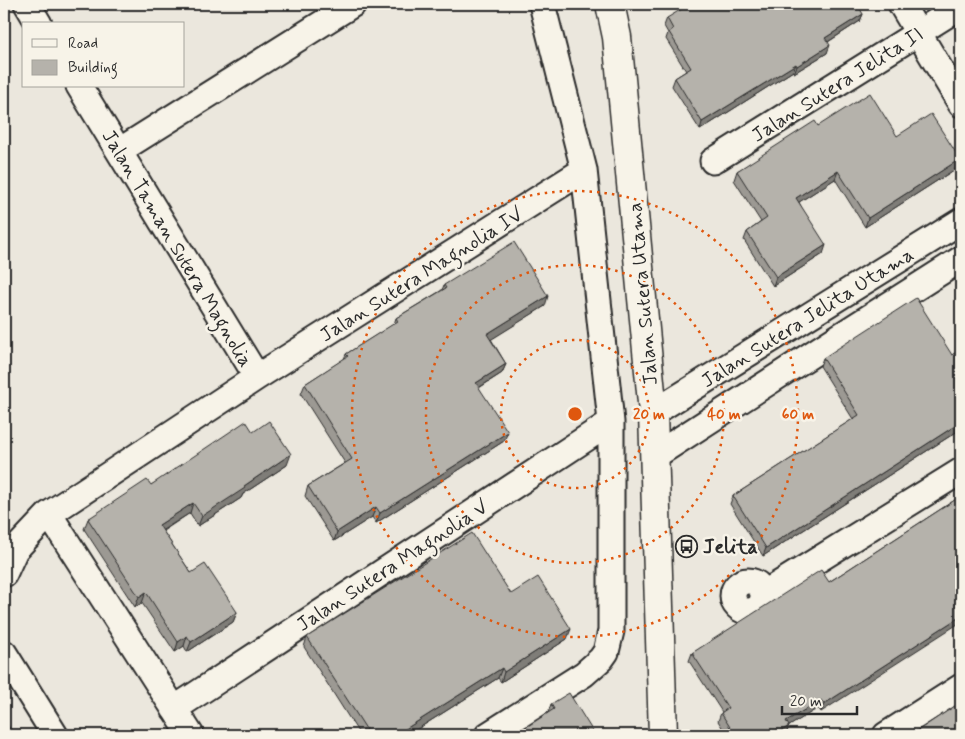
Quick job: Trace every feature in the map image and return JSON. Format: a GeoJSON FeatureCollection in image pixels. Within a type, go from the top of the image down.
{"type":"FeatureCollection","features":[{"type":"Feature","properties":{"kind":"street"},"geometry":{"type":"LineString","coordinates":[[26,4],[38,22]]}},
{"type":"Feature","properties":{"kind":"street"},"geometry":{"type":"LineString","coordinates":[[119,151],[353,4]]}},
{"type":"Feature","properties":{"kind":"street"},"geometry":{"type":"LineString","coordinates":[[488,735],[584,674],[601,660],[606,652],[611,631],[611,422],[584,170],[542,4]]}},
{"type":"Feature","properties":{"kind":"street","name":"Jalan Sutera Utama"},"geometry":{"type":"LineString","coordinates":[[610,4],[617,38],[653,413],[656,455],[663,735]]}},
{"type":"Feature","properties":{"kind":"street"},"geometry":{"type":"LineString","coordinates":[[900,4],[961,104]]}},
{"type":"Feature","properties":{"kind":"street","name":"Jalan Sutera Jelita II"},"geometry":{"type":"LineString","coordinates":[[713,160],[961,6]]}},
{"type":"Feature","properties":{"kind":"street","name":"Jalan Taman Sutera Magnolia"},"geometry":{"type":"LineString","coordinates":[[4,574],[15,550],[49,514],[257,377],[80,88]]}},
{"type":"Feature","properties":{"kind":"street","name":"Jalan Sutera Magnolia IV"},"geometry":{"type":"LineString","coordinates":[[257,377],[584,170]]}},
{"type":"Feature","properties":{"kind":"street","name":"Jalan Sutera Jelita Utama"},"geometry":{"type":"LineString","coordinates":[[653,413],[961,221]]}},
{"type":"Feature","properties":{"kind":"street","name":"Jalan Sutera Jelita Utama"},"geometry":{"type":"LineString","coordinates":[[656,455],[961,259]]}},
{"type":"Feature","properties":{"kind":"street"},"geometry":{"type":"LineString","coordinates":[[823,306],[840,336]]}},
{"type":"Feature","properties":{"kind":"street","name":"Jalan Sutera Magnolia V"},"geometry":{"type":"LineString","coordinates":[[174,708],[611,422]]}},
{"type":"Feature","properties":{"kind":"street"},"geometry":{"type":"LineString","coordinates":[[763,594],[961,471]]}},
{"type":"Feature","properties":{"kind":"street"},"geometry":{"type":"LineString","coordinates":[[49,514],[191,735]]}},
{"type":"Feature","properties":{"kind":"street"},"geometry":{"type":"LineString","coordinates":[[4,653],[55,735]]}},
{"type":"Feature","properties":{"kind":"street"},"geometry":{"type":"LineString","coordinates":[[886,735],[961,687]]}},
{"type":"Feature","properties":{"kind":"building"},"geometry":{"type":"Polygon","coordinates":[[[690,4],[857,4],[863,14],[825,38],[830,45],[702,122],[675,78],[691,68],[669,32],[673,29],[667,18],[690,4]]]}},
{"type":"Feature","properties":{"kind":"building"},"geometry":{"type":"Polygon","coordinates":[[[870,93],[897,136],[931,114],[960,159],[868,218],[838,171],[796,198],[826,245],[776,277],[747,232],[767,218],[737,171],[815,121],[818,126],[870,93]]]}},
{"type":"Feature","properties":{"kind":"building"},"geometry":{"type":"Polygon","coordinates":[[[514,242],[548,296],[487,334],[506,364],[476,383],[508,432],[380,513],[376,507],[337,532],[308,486],[352,459],[305,384],[348,356],[346,354],[398,321],[396,318],[446,288],[444,285],[514,242]]]}},
{"type":"Feature","properties":{"kind":"building"},"geometry":{"type":"Polygon","coordinates":[[[916,298],[952,355],[961,349],[961,422],[766,548],[733,496],[859,415],[823,358],[916,298]]]}},
{"type":"Feature","properties":{"kind":"building"},"geometry":{"type":"Polygon","coordinates":[[[246,421],[253,432],[269,421],[291,454],[244,486],[245,488],[202,516],[193,503],[159,525],[191,573],[205,564],[237,612],[191,642],[187,636],[178,642],[146,592],[139,597],[88,519],[147,480],[151,485],[246,421]]]}},
{"type":"Feature","properties":{"kind":"building"},"geometry":{"type":"Polygon","coordinates":[[[961,496],[961,616],[824,704],[821,700],[786,721],[789,726],[775,735],[746,735],[743,732],[735,735],[721,713],[728,708],[692,653],[821,570],[829,582],[961,496]]]}},
{"type":"Feature","properties":{"kind":"building"},"geometry":{"type":"Polygon","coordinates":[[[472,533],[511,594],[538,577],[571,629],[504,672],[502,668],[396,735],[370,735],[307,637],[472,533]]]}},
{"type":"Feature","properties":{"kind":"building"},"geometry":{"type":"Polygon","coordinates":[[[569,693],[595,735],[514,735],[554,709],[551,704],[569,693]]]}},
{"type":"Feature","properties":{"kind":"building"},"geometry":{"type":"Polygon","coordinates":[[[961,702],[961,735],[911,735],[961,702]]]}},
{"type":"Feature","properties":{"kind":"building"},"geometry":{"type":"Polygon","coordinates":[[[4,719],[14,735],[4,735],[4,719]]]}},
{"type":"Feature","properties":{"kind":"place","name":"Jelita"},"geometry":{"type":"Point","coordinates":[687,546]}}]}
